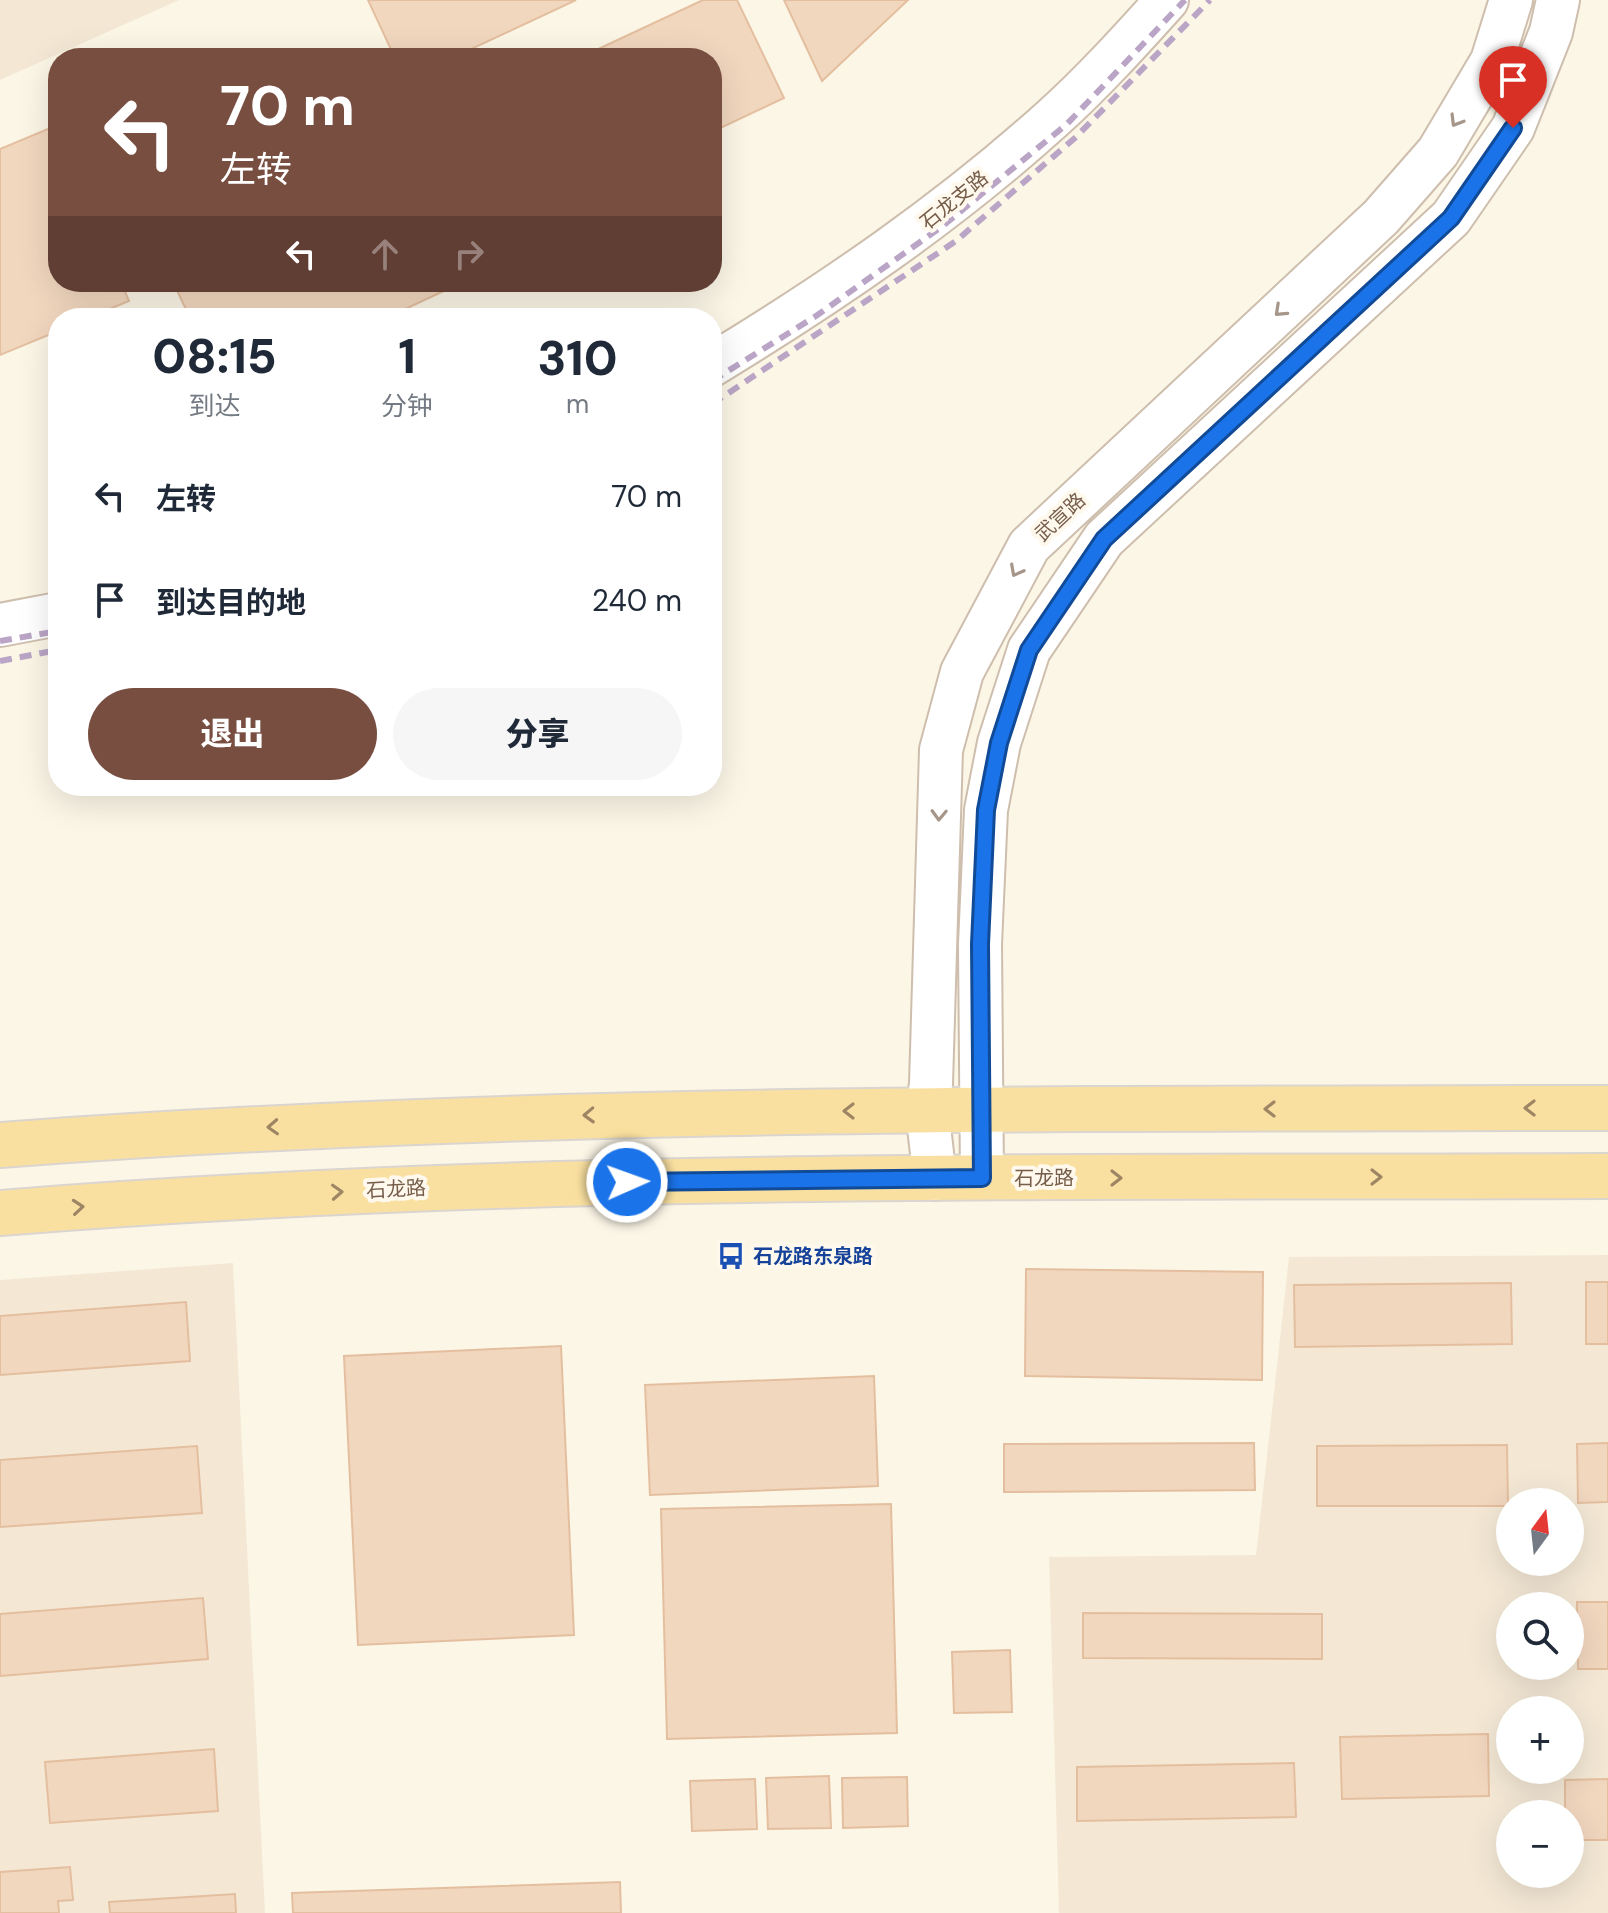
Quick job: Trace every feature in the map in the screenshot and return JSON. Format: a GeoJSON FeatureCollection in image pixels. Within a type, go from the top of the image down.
{"type":"FeatureCollection","features":[{"type":"Feature","properties":{"kind":"main road"},"geometry":{"type":"LineString","coordinates":[[0,1145],[160,1133],[435,1120],[708,1112],[1608,1108]]}},
{"type":"Feature","properties":{"kind":"main road","name":"石龙路"},"geometry":{"type":"LineString","coordinates":[[0,1213],[170,1200],[445,1187],[718,1180],[1608,1176]]}},
{"type":"Feature","properties":{"kind":"street","name":"石龙支路"},"geometry":{"type":"LineString","coordinates":[[722,359],[807,307],[934,217],[1054,117],[1167,0]]}},
{"type":"Feature","properties":{"kind":"street","name":"武宣路"},"geometry":{"type":"LineString","coordinates":[[935,1179],[927,1110],[931,1084],[941,750],[962,672],[1029,546],[1381,217],[1438,152],[1492,61],[1511,0]]}},
{"type":"Feature","properties":{"kind":"street"},"geometry":{"type":"LineString","coordinates":[[982,1178],[980,944],[986,810],[999,743],[1029,650],[1104,539],[1451,218],[1513,128],[1551,32],[1558,0]]}},
{"type":"Feature","properties":{"kind":"street"},"geometry":{"type":"LineString","coordinates":[[0,625],[48,616]]}},
{"type":"Feature","properties":{"kind":"shaded area"},"geometry":{"type":"Polygon","coordinates":[[[0,0],[179,0],[72,48],[48,48],[48,59],[0,80],[0,0]]]}},
{"type":"Feature","properties":{"kind":"shaded area"},"geometry":{"type":"Polygon","coordinates":[[[1608,1255],[1608,1913],[1059,1913],[1049,1557],[1256,1555],[1289,1257],[1608,1255]]]}},
{"type":"Feature","properties":{"kind":"shaded area"},"geometry":{"type":"Polygon","coordinates":[[[233,1263],[265,1913],[0,1913],[0,1280],[233,1263]]]}},
{"type":"Feature","properties":{"kind":"building"},"geometry":{"type":"Polygon","coordinates":[[[368,0],[576,0],[473,48],[390,48],[368,0]]]}},
{"type":"Feature","properties":{"kind":"building"},"geometry":{"type":"Polygon","coordinates":[[[703,0],[737,0],[784,98],[722,127],[722,48],[600,48],[703,0]]]}},
{"type":"Feature","properties":{"kind":"building"},"geometry":{"type":"Polygon","coordinates":[[[784,0],[908,0],[822,81],[784,0]]]}},
{"type":"Feature","properties":{"kind":"building"},"geometry":{"type":"Polygon","coordinates":[[[48,129],[48,292],[125,292],[129,301],[112,308],[48,308],[48,335],[0,355],[0,149],[48,129]]]}},
{"type":"Feature","properties":{"kind":"building"},"geometry":{"type":"Polygon","coordinates":[[[178,292],[442,292],[407,308],[185,308],[178,292]]]}},
{"type":"Feature","properties":{"kind":"building"},"geometry":{"type":"Polygon","coordinates":[[[1026,1269],[1263,1272],[1262,1380],[1025,1376],[1026,1269]]]}},
{"type":"Feature","properties":{"kind":"building"},"geometry":{"type":"Polygon","coordinates":[[[1586,1282],[1608,1282],[1608,1344],[1586,1344],[1586,1282]]]}},
{"type":"Feature","properties":{"kind":"building"},"geometry":{"type":"Polygon","coordinates":[[[1511,1283],[1512,1344],[1295,1347],[1294,1285],[1511,1283]]]}},
{"type":"Feature","properties":{"kind":"building"},"geometry":{"type":"Polygon","coordinates":[[[186,1302],[190,1361],[0,1375],[0,1316],[186,1302]]]}},
{"type":"Feature","properties":{"kind":"building"},"geometry":{"type":"Polygon","coordinates":[[[561,1346],[574,1635],[358,1645],[344,1356],[561,1346]]]}},
{"type":"Feature","properties":{"kind":"building"},"geometry":{"type":"Polygon","coordinates":[[[874,1376],[878,1486],[650,1495],[645,1385],[874,1376]]]}},
{"type":"Feature","properties":{"kind":"building"},"geometry":{"type":"Polygon","coordinates":[[[1254,1443],[1255,1490],[1004,1492],[1004,1444],[1254,1443]]]}},
{"type":"Feature","properties":{"kind":"building"},"geometry":{"type":"Polygon","coordinates":[[[1608,1443],[1608,1502],[1584,1503],[1584,1488],[1578,1488],[1577,1444],[1608,1443]]]}},
{"type":"Feature","properties":{"kind":"building"},"geometry":{"type":"Polygon","coordinates":[[[1507,1445],[1508,1488],[1496,1488],[1496,1506],[1317,1506],[1317,1446],[1507,1445]]]}},
{"type":"Feature","properties":{"kind":"building"},"geometry":{"type":"Polygon","coordinates":[[[197,1446],[202,1513],[0,1527],[0,1460],[197,1446]]]}},
{"type":"Feature","properties":{"kind":"building"},"geometry":{"type":"Polygon","coordinates":[[[891,1504],[897,1733],[667,1739],[661,1509],[891,1504]]]}},
{"type":"Feature","properties":{"kind":"building"},"geometry":{"type":"Polygon","coordinates":[[[203,1598],[208,1659],[0,1676],[0,1614],[203,1598]]]}},
{"type":"Feature","properties":{"kind":"building"},"geometry":{"type":"Polygon","coordinates":[[[1584,1602],[1608,1602],[1608,1669],[1584,1669],[1584,1602]]]}},
{"type":"Feature","properties":{"kind":"building"},"geometry":{"type":"Polygon","coordinates":[[[1083,1613],[1322,1614],[1322,1659],[1083,1658],[1083,1613]]]}},
{"type":"Feature","properties":{"kind":"building"},"geometry":{"type":"Polygon","coordinates":[[[1010,1650],[1012,1712],[954,1713],[952,1652],[1010,1650]]]}},
{"type":"Feature","properties":{"kind":"building"},"geometry":{"type":"Polygon","coordinates":[[[1488,1734],[1489,1796],[1342,1799],[1340,1737],[1488,1734]]]}},
{"type":"Feature","properties":{"kind":"building"},"geometry":{"type":"Polygon","coordinates":[[[214,1749],[218,1811],[50,1823],[45,1762],[214,1749]]]}},
{"type":"Feature","properties":{"kind":"building"},"geometry":{"type":"Polygon","coordinates":[[[1294,1763],[1296,1817],[1077,1821],[1077,1767],[1294,1763]]]}},
{"type":"Feature","properties":{"kind":"building"},"geometry":{"type":"Polygon","coordinates":[[[829,1776],[831,1828],[768,1829],[766,1778],[829,1776]]]}},
{"type":"Feature","properties":{"kind":"building"},"geometry":{"type":"Polygon","coordinates":[[[907,1777],[908,1826],[843,1828],[842,1778],[907,1777]]]}},
{"type":"Feature","properties":{"kind":"building"},"geometry":{"type":"Polygon","coordinates":[[[755,1779],[757,1829],[692,1831],[690,1781],[755,1779]]]}},
{"type":"Feature","properties":{"kind":"building"},"geometry":{"type":"Polygon","coordinates":[[[1608,1779],[1608,1840],[1584,1840],[1584,1800],[1565,1800],[1565,1784],[1584,1784],[1584,1780],[1608,1779]]]}},
{"type":"Feature","properties":{"kind":"building"},"geometry":{"type":"Polygon","coordinates":[[[70,1867],[73,1900],[58,1901],[59,1913],[0,1913],[0,1872],[70,1867]]]}},
{"type":"Feature","properties":{"kind":"building"},"geometry":{"type":"Polygon","coordinates":[[[620,1882],[621,1913],[293,1913],[292,1893],[620,1882]]]}},
{"type":"Feature","properties":{"kind":"building"},"geometry":{"type":"Polygon","coordinates":[[[235,1894],[236,1913],[110,1913],[109,1902],[235,1894]]]}},
{"type":"Feature","properties":{"kind":"railway"},"geometry":{"type":"LineString","coordinates":[[722,375],[816,316],[944,225],[1067,124],[1185,0]]}},
{"type":"Feature","properties":{"kind":"railway"},"geometry":{"type":"LineString","coordinates":[[722,397],[956,241],[1076,137],[1210,0]]}},
{"type":"Feature","properties":{"kind":"railway"},"geometry":{"type":"LineString","coordinates":[[0,641],[48,633]]}},
{"type":"Feature","properties":{"kind":"railway"},"geometry":{"type":"LineString","coordinates":[[0,661],[48,652]]}},
{"type":"Feature","properties":{"kind":"place","name":"石龙路东泉路"},"geometry":{"type":"Point","coordinates":[731,1256]}},
{"type":"Feature","properties":{"kind":"route"},"geometry":{"type":"LineString","coordinates":[[627,1182],[982,1178],[980,944],[986,810],[999,743],[1029,650],[1104,539],[1451,218],[1513,128]]}}]}
